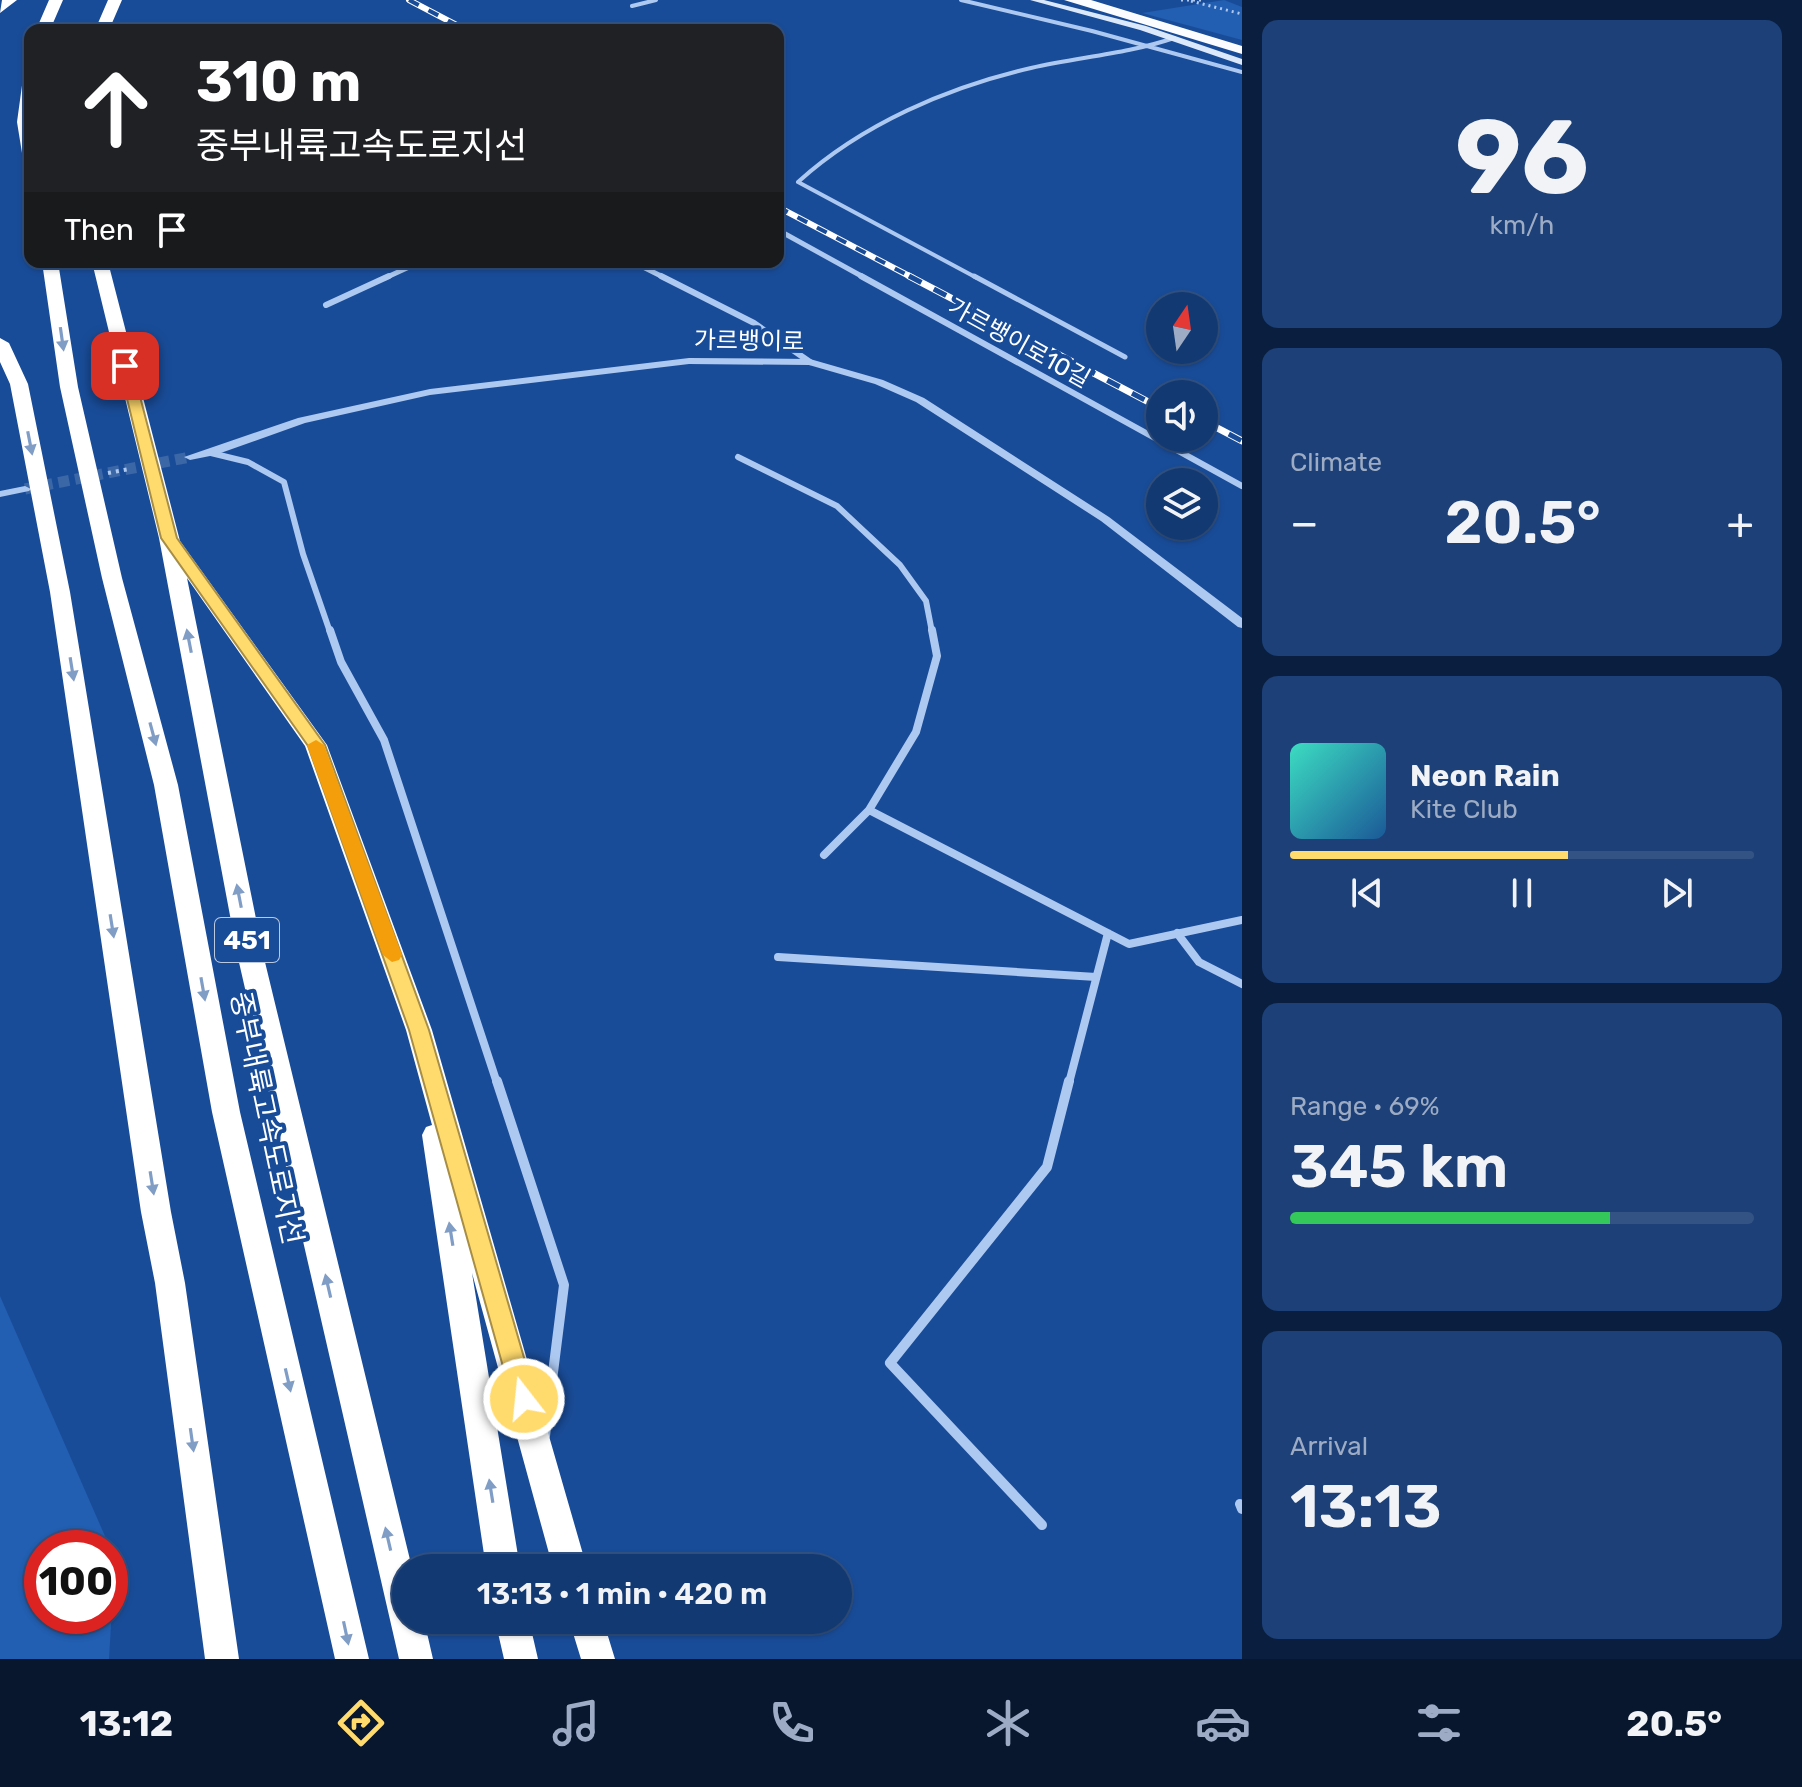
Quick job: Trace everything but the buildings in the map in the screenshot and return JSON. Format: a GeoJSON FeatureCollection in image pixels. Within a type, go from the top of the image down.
{"type":"FeatureCollection","features":[{"type":"Feature","properties":{"kind":"highway"},"geometry":{"type":"LineString","coordinates":[[0,9],[10,0]]}},
{"type":"Feature","properties":{"kind":"highway"},"geometry":{"type":"LineString","coordinates":[[46,24],[56,0]]}},
{"type":"Feature","properties":{"kind":"highway"},"geometry":{"type":"LineString","coordinates":[[105,24],[115,0]]}},
{"type":"Feature","properties":{"kind":"highway"},"geometry":{"type":"LineString","coordinates":[[1070,0],[1242,50]]}},
{"type":"Feature","properties":{"kind":"highway","name":"중부내륙고속도로지선"},"geometry":{"type":"LineString","coordinates":[[51,268],[69,387],[112,578],[166,785],[226,1112],[352,1659]]}},
{"type":"Feature","properties":{"kind":"highway","name":"중부내륙고속도로지선"},"geometry":{"type":"LineString","coordinates":[[102,268],[169,538],[251,958],[392,1554]]}},
{"type":"Feature","properties":{"kind":"highway"},"geometry":{"type":"LineString","coordinates":[[0,343],[19,384],[60,592],[156,1212],[170,1283],[222,1659]]}},
{"type":"Feature","properties":{"kind":"highway"},"geometry":{"type":"LineString","coordinates":[[169,538],[316,745],[419,1030],[566,1554]]}},
{"type":"Feature","properties":{"kind":"highway"},"geometry":{"type":"LineString","coordinates":[[419,1030],[501,1554]]}},
{"type":"Feature","properties":{"kind":"highway","name":"중부내륙고속도로지선"},"geometry":{"type":"LineString","coordinates":[[411,1634],[416,1659]]}},
{"type":"Feature","properties":{"kind":"highway"},"geometry":{"type":"LineString","coordinates":[[515,1634],[521,1659]]}},
{"type":"Feature","properties":{"kind":"highway"},"geometry":{"type":"LineString","coordinates":[[590,1634],[598,1659]]}},
{"type":"Feature","properties":{"kind":"main road"},"geometry":{"type":"LineString","coordinates":[[1034,0],[1174,38],[1242,62]]}},
{"type":"Feature","properties":{"kind":"street","name":"가르뱅이로10길"},"geometry":{"type":"LineString","coordinates":[[784,233],[1242,486]]}},
{"type":"Feature","properties":{"kind":"street"},"geometry":{"type":"LineString","coordinates":[[326,305],[407,268]]}},
{"type":"Feature","properties":{"kind":"street"},"geometry":{"type":"LineString","coordinates":[[645,268],[754,323],[810,362]]}},
{"type":"Feature","properties":{"kind":"street","name":"가르뱅이로"},"geometry":{"type":"LineString","coordinates":[[190,457],[211,453],[302,420],[430,392],[689,361],[810,362],[879,382],[920,400],[1105,519],[1242,624]]}},
{"type":"Feature","properties":{"kind":"street"},"geometry":{"type":"LineString","coordinates":[[211,453],[248,462],[284,482],[303,554],[341,662],[384,740],[564,1285],[541,1461]]}},
{"type":"Feature","properties":{"kind":"street"},"geometry":{"type":"LineString","coordinates":[[738,457],[837,506],[900,565],[926,601],[937,656],[916,732],[869,810],[824,855]]}},
{"type":"Feature","properties":{"kind":"street"},"geometry":{"type":"LineString","coordinates":[[0,494],[25,489]]}},
{"type":"Feature","properties":{"kind":"street"},"geometry":{"type":"LineString","coordinates":[[869,810],[1129,944],[1242,920]]}},
{"type":"Feature","properties":{"kind":"street"},"geometry":{"type":"LineString","coordinates":[[1042,1525],[890,1363],[1047,1167],[1108,933]]}},
{"type":"Feature","properties":{"kind":"street"},"geometry":{"type":"LineString","coordinates":[[1177,933],[1199,962],[1242,984]]}},
{"type":"Feature","properties":{"kind":"street"},"geometry":{"type":"LineString","coordinates":[[778,957],[1096,977]]}},
{"type":"Feature","properties":{"kind":"lane"},"geometry":{"type":"LineString","coordinates":[[639,0],[630,5],[656,0]]}},
{"type":"Feature","properties":{"kind":"lane"},"geometry":{"type":"LineString","coordinates":[[961,0],[1242,72]]}},
{"type":"Feature","properties":{"kind":"lane"},"geometry":{"type":"LineString","coordinates":[[1125,357],[798,182],[810,169],[846,144],[942,96],[981,81],[1031,68],[1150,47],[1174,38]]}},
{"type":"Feature","properties":{"kind":"path"},"geometry":{"type":"LineString","coordinates":[[1181,0],[1242,14]]}},
{"type":"Feature","properties":{"kind":"path"},"geometry":{"type":"LineString","coordinates":[[1191,1],[1203,0]]}},
{"type":"Feature","properties":{"kind":"shaded area"},"geometry":{"type":"Polygon","coordinates":[[[1224,0],[1242,7],[1242,40],[1142,13],[1224,0]]]}},
{"type":"Feature","properties":{"kind":"shaded area"},"geometry":{"type":"Polygon","coordinates":[[[0,1296],[102,1530],[24,1530],[24,1634],[110,1634],[109,1659],[0,1659],[0,1296]]]}},
{"type":"Feature","properties":{"kind":"tunnel"},"geometry":{"type":"LineString","coordinates":[[25,489],[190,457]]}},
{"type":"Feature","properties":{"kind":"railway"},"geometry":{"type":"LineString","coordinates":[[409,0],[455,24]]}},
{"type":"Feature","properties":{"kind":"railway"},"geometry":{"type":"LineString","coordinates":[[784,210],[913,278]]}},
{"type":"Feature","properties":{"kind":"railway"},"geometry":{"type":"LineString","coordinates":[[909,276],[1146,401]]}},
{"type":"Feature","properties":{"kind":"railway"},"geometry":{"type":"LineString","coordinates":[[1218,428],[1242,441]]}},
{"type":"Feature","properties":{"kind":"slow traffic"},"geometry":{"type":"LineString","coordinates":[[316,745],[392,955]]}},
{"type":"Feature","properties":{"kind":"route"},"geometry":{"type":"LineString","coordinates":[[125,366],[169,538],[316,745],[419,1030],[524,1399]]}}]}
